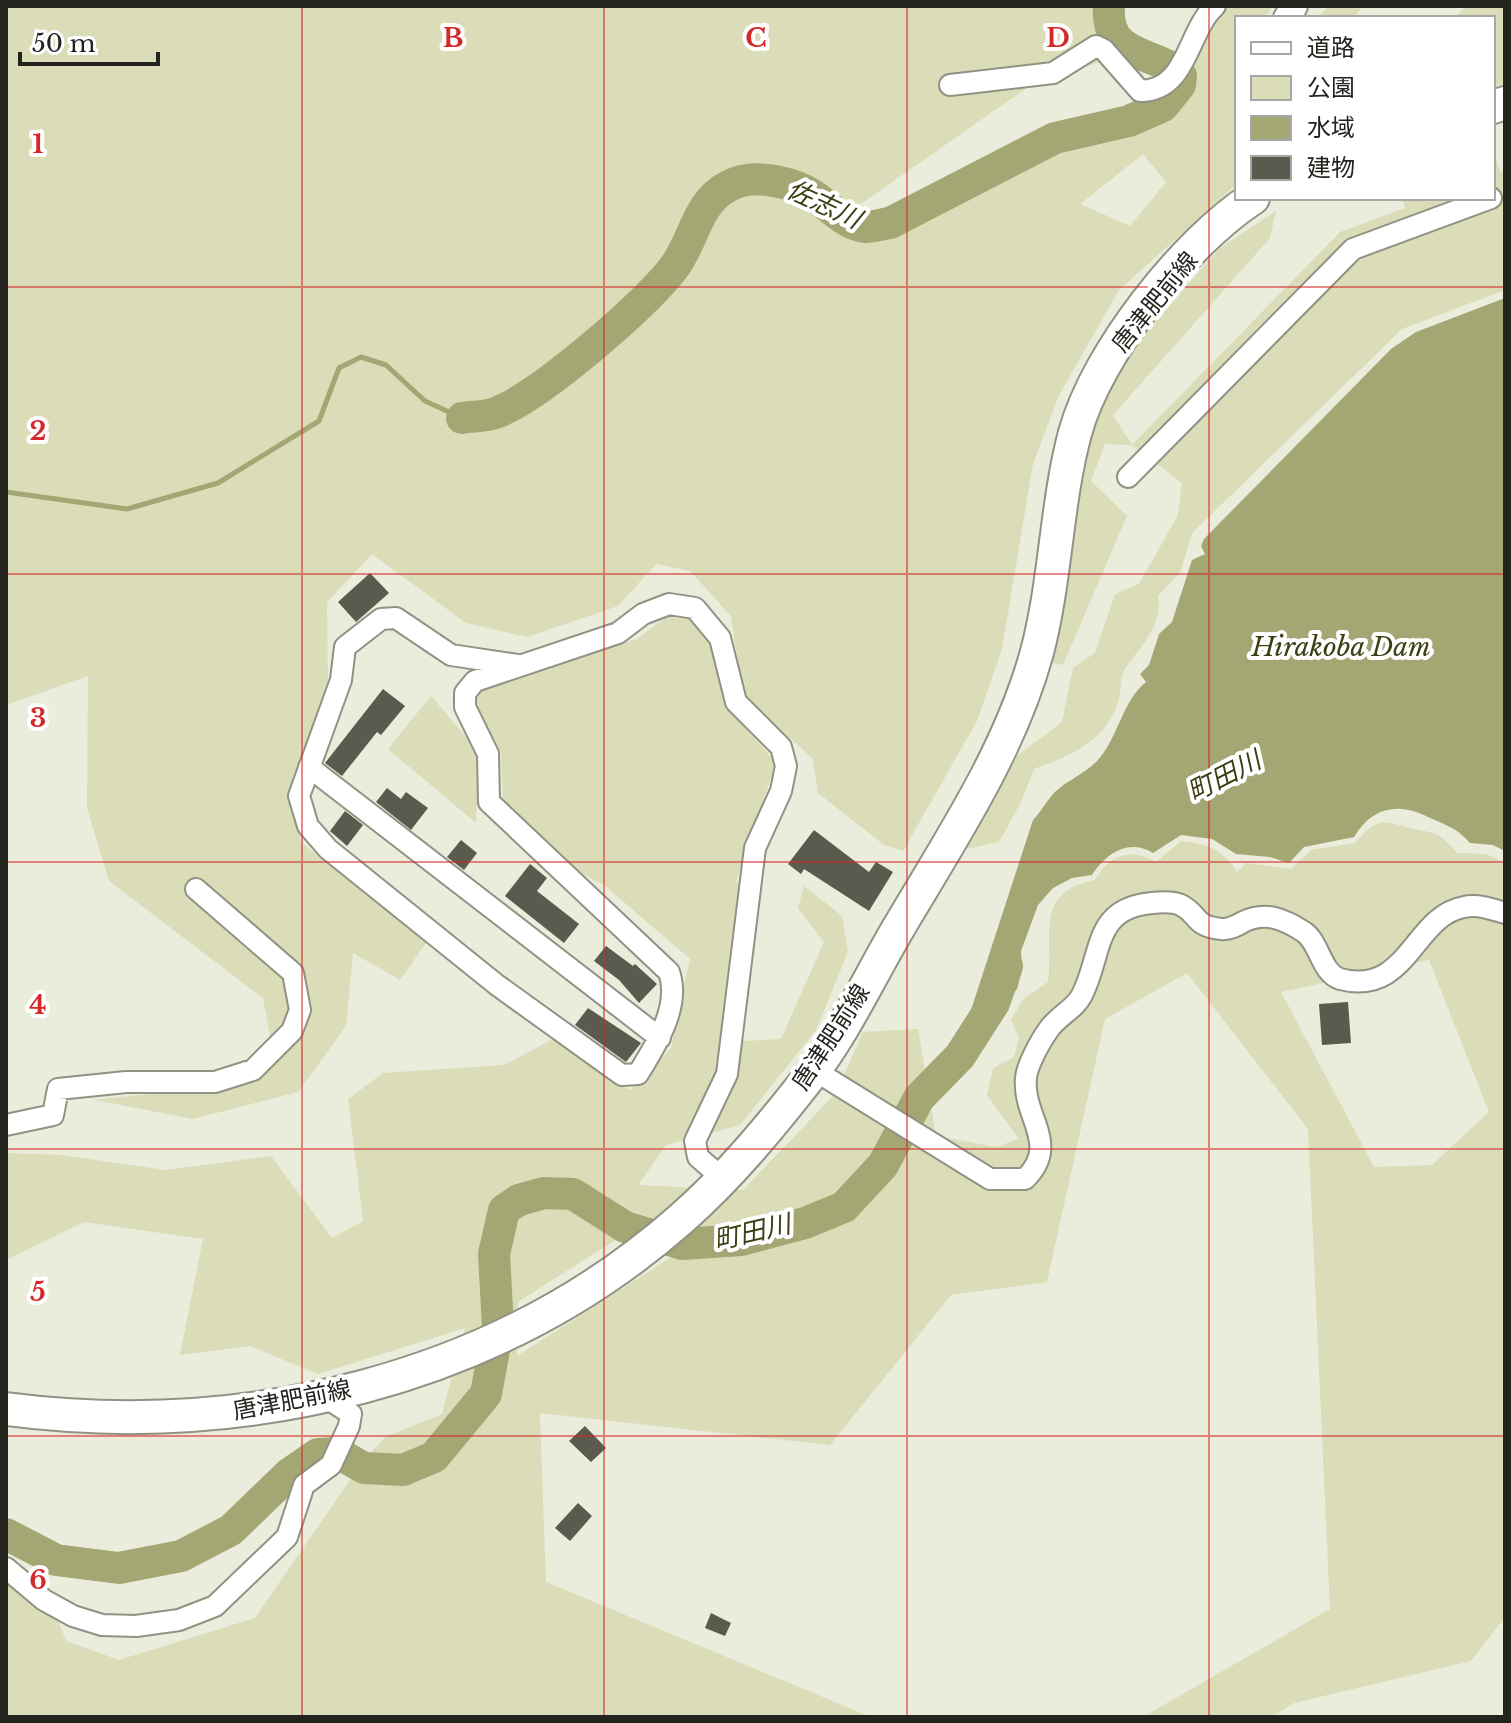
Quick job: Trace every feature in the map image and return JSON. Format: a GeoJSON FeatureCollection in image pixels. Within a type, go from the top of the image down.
{"type":"FeatureCollection","features":[{"type":"Feature","properties":{"kind":"main road","name":"唐津肥前線"},"geometry":{"type":"LineString","coordinates":[[6,1409],[80,1419],[176,1417],[252,1411],[391,1380],[508,1333],[615,1269],[681,1219],[826,1077],[981,789],[1013,717],[1037,651],[1076,429],[1095,385],[1123,334],[1162,284],[1251,200]]}},
{"type":"Feature","properties":{"kind":"street"},"geometry":{"type":"LineString","coordinates":[[950,85],[1053,73],[1096,46],[1104,50],[1140,91],[1168,82],[1185,62],[1207,13],[1215,6]]}},
{"type":"Feature","properties":{"kind":"street"},"geometry":{"type":"LineString","coordinates":[[1128,477],[1353,249],[1487,200]]}},
{"type":"Feature","properties":{"kind":"street"},"geometry":{"type":"LineString","coordinates":[[518,665],[451,655],[410,625],[396,618],[381,619],[345,647],[341,680],[299,796],[308,826],[328,849],[497,985],[622,1075],[638,1074],[660,1038],[674,987],[669,972],[489,802],[488,754],[465,707],[465,693],[475,681],[618,633],[643,614],[669,604],[695,608],[720,638],[736,702],[781,747],[786,766],[781,791],[755,848],[727,1074],[695,1141],[698,1157],[722,1178]]}},
{"type":"Feature","properties":{"kind":"street"},"geometry":{"type":"LineString","coordinates":[[309,767],[660,1038]]}},
{"type":"Feature","properties":{"kind":"street"},"geometry":{"type":"LineString","coordinates":[[6,1125],[53,1115],[58,1089],[126,1082],[215,1082],[253,1070],[292,1031],[300,1010],[293,973],[196,889]]}},
{"type":"Feature","properties":{"kind":"street"},"geometry":{"type":"LineString","coordinates":[[826,1077],[990,1179],[1005,1182],[1025,1179],[1037,1168],[1040,1139],[1026,1093],[1026,1075],[1049,1028],[1081,999],[1097,961],[1102,931],[1111,918],[1136,904],[1165,902],[1182,906],[1203,927],[1226,930],[1259,914],[1276,917],[1307,934],[1329,971],[1339,978],[1372,980],[1394,971],[1442,917],[1462,907],[1481,906],[1505,913]]}},
{"type":"Feature","properties":{"kind":"street"},"geometry":{"type":"LineString","coordinates":[[6,1568],[44,1600],[73,1616],[102,1625],[136,1626],[179,1620],[215,1606],[287,1537],[304,1485],[331,1465],[351,1414],[325,1397]]}},
{"type":"Feature","properties":{"kind":"green space"},"geometry":{"type":"Polygon","coordinates":[[[6,6],[1105,6],[1109,35],[1099,62],[1028,87],[855,208],[847,222],[864,237],[1056,146],[1149,124],[1182,90],[1213,19],[1228,6],[1271,6],[1268,16],[1235,16],[1235,186],[1119,290],[1059,395],[1033,464],[1002,649],[977,721],[903,851],[884,845],[818,793],[813,759],[742,694],[731,616],[690,571],[656,564],[618,606],[527,637],[466,623],[372,554],[327,602],[328,685],[290,794],[301,842],[426,943],[400,980],[353,953],[346,1026],[298,1092],[193,1119],[95,1100],[226,1085],[271,1040],[263,998],[109,881],[87,808],[88,676],[6,705],[6,6]],[[1143,154],[1080,204],[1130,226],[1166,182],[1143,154]]]}},
{"type":"Feature","properties":{"kind":"green space"},"geometry":{"type":"Polygon","coordinates":[[[1329,6],[1363,6],[1356,16],[1319,16],[1329,6]]]}},
{"type":"Feature","properties":{"kind":"green space"},"geometry":{"type":"Polygon","coordinates":[[[1467,6],[1505,6],[1505,84],[1495,86],[1495,16],[1456,16],[1467,6]]]}},
{"type":"Feature","properties":{"kind":"green space"},"geometry":{"type":"Polygon","coordinates":[[[1495,156],[1501,172],[1505,171],[1505,290],[1402,329],[1192,533],[1180,573],[1158,596],[1154,625],[1124,671],[1118,702],[1105,727],[1085,745],[1061,759],[1034,769],[1021,802],[999,842],[965,849],[1018,755],[1062,722],[1073,668],[1095,653],[1115,594],[1139,584],[1178,515],[1182,483],[1132,445],[1340,232],[1405,208],[1403,200],[1495,200],[1495,156]]]}},
{"type":"Feature","properties":{"kind":"green space"},"geometry":{"type":"Polygon","coordinates":[[[1276,211],[1270,238],[1113,415],[1132,445],[1105,444],[1091,481],[1127,516],[1063,665],[1047,662],[1079,478],[1097,411],[1145,332],[1220,248],[1276,211]]]}},
{"type":"Feature","properties":{"kind":"green space"},"geometry":{"type":"Polygon","coordinates":[[[666,617],[699,619],[717,648],[729,709],[776,763],[736,881],[746,891],[723,1042],[781,1039],[824,942],[798,908],[804,886],[842,916],[848,952],[816,1030],[740,1125],[666,1145],[638,1185],[743,1190],[836,1093],[863,1032],[918,1029],[936,1136],[996,1147],[1019,1139],[987,1095],[993,1068],[1014,1057],[1019,1038],[1011,1020],[1023,999],[1048,982],[1050,918],[1054,905],[1075,886],[1095,880],[1107,865],[1121,856],[1137,855],[1156,862],[1181,841],[1214,849],[1237,872],[1246,863],[1291,869],[1311,850],[1355,843],[1370,828],[1382,822],[1435,834],[1458,853],[1486,854],[1505,863],[1505,1617],[1471,1661],[1294,1703],[1272,1717],[1143,1717],[1330,1609],[1308,1129],[1187,973],[1105,1019],[1047,1282],[951,1295],[830,1445],[540,1413],[546,1582],[871,1717],[6,1717],[6,1574],[44,1584],[66,1641],[119,1660],[255,1618],[363,1461],[385,1437],[442,1414],[465,1328],[318,1374],[250,1346],[180,1355],[203,1239],[84,1222],[6,1260],[6,1153],[62,1155],[165,1170],[271,1156],[332,1238],[363,1221],[348,1099],[383,1073],[504,1065],[553,1039],[630,1090],[671,1048],[690,959],[604,885],[582,874],[503,799],[501,755],[476,704],[477,686],[637,639],[666,617]],[[1429,960],[1281,992],[1374,1167],[1432,1165],[1489,1112],[1429,960]],[[617,1239],[518,1302],[517,1356],[681,1251],[617,1239]]]}},
{"type":"Feature","properties":{"kind":"green space"},"geometry":{"type":"Polygon","coordinates":[[[431,696],[479,752],[476,823],[388,749],[431,696]]]}},
{"type":"Feature","properties":{"kind":"water","name":"Hirakoba Dam"},"geometry":{"type":"Polygon","coordinates":[[[1505,298],[1505,851],[1493,845],[1470,843],[1446,825],[1417,812],[1396,809],[1386,810],[1369,819],[1354,837],[1304,847],[1289,863],[1270,857],[1236,854],[1212,839],[1181,835],[1153,853],[1135,847],[1119,850],[1104,860],[1092,875],[1072,878],[1053,888],[1038,905],[1021,951],[1022,970],[1017,989],[996,1010],[980,999],[970,1013],[1033,820],[1056,791],[1093,765],[1104,752],[1131,699],[1146,682],[1140,674],[1149,665],[1159,634],[1172,622],[1192,560],[1205,554],[1201,546],[1204,539],[1391,349],[1416,332],[1505,298]]]}},
{"type":"Feature","properties":{"kind":"building"},"geometry":{"type":"Polygon","coordinates":[[[370,573],[389,593],[356,622],[338,602],[370,573]]]}},
{"type":"Feature","properties":{"kind":"building"},"geometry":{"type":"Polygon","coordinates":[[[383,689],[405,706],[381,735],[377,732],[342,776],[325,763],[383,689]]]}},
{"type":"Feature","properties":{"kind":"building"},"geometry":{"type":"Polygon","coordinates":[[[387,788],[401,799],[406,792],[428,808],[411,830],[376,802],[387,788]]]}},
{"type":"Feature","properties":{"kind":"building"},"geometry":{"type":"Polygon","coordinates":[[[345,811],[363,825],[347,846],[330,831],[345,811]]]}},
{"type":"Feature","properties":{"kind":"building"},"geometry":{"type":"Polygon","coordinates":[[[814,830],[869,872],[876,862],[893,872],[869,911],[804,869],[801,874],[788,864],[814,830]]]}},
{"type":"Feature","properties":{"kind":"building"},"geometry":{"type":"Polygon","coordinates":[[[461,840],[477,853],[464,870],[447,857],[461,840]]]}},
{"type":"Feature","properties":{"kind":"building"},"geometry":{"type":"Polygon","coordinates":[[[530,864],[547,878],[537,891],[579,924],[564,943],[505,896],[530,864]]]}},
{"type":"Feature","properties":{"kind":"building"},"geometry":{"type":"Polygon","coordinates":[[[606,946],[633,966],[635,964],[657,984],[639,1003],[619,980],[594,961],[606,946]]]}},
{"type":"Feature","properties":{"kind":"building"},"geometry":{"type":"Polygon","coordinates":[[[1348,1002],[1351,1043],[1322,1045],[1319,1004],[1348,1002]]]}},
{"type":"Feature","properties":{"kind":"building"},"geometry":{"type":"Polygon","coordinates":[[[588,1008],[641,1043],[626,1062],[575,1025],[588,1008]]]}},
{"type":"Feature","properties":{"kind":"building"},"geometry":{"type":"Polygon","coordinates":[[[585,1426],[606,1448],[591,1462],[569,1441],[585,1426]]]}},
{"type":"Feature","properties":{"kind":"building"},"geometry":{"type":"Polygon","coordinates":[[[578,1503],[592,1516],[570,1541],[555,1528],[578,1503]]]}},
{"type":"Feature","properties":{"kind":"building"},"geometry":{"type":"Polygon","coordinates":[[[711,1613],[731,1623],[725,1636],[705,1628],[711,1613]]]}},
{"type":"Feature","properties":{"kind":"waterway","name":"佐志川"},"geometry":{"type":"LineString","coordinates":[[462,418],[494,414],[517,402],[566,368],[618,325],[675,266],[699,218],[724,188],[756,179],[787,184],[806,191],[851,223],[875,226],[890,223],[1055,138],[1129,121],[1163,106],[1180,85],[1181,76],[1124,45],[1115,36],[1110,24],[1109,6]]}},
{"type":"Feature","properties":{"kind":"waterway"},"geometry":{"type":"LineString","coordinates":[[6,492],[127,509],[218,483],[319,421],[339,368],[361,357],[386,365],[425,401],[462,418]]}},
{"type":"Feature","properties":{"kind":"waterway","name":"町田川"},"geometry":{"type":"LineString","coordinates":[[6,1534],[56,1560],[119,1568],[181,1556],[231,1530],[289,1474],[318,1454],[338,1453],[364,1468],[403,1470],[434,1457],[486,1394],[498,1328],[494,1254],[504,1210],[519,1200],[544,1193],[573,1194],[625,1227],[682,1244],[741,1240],[805,1223],[844,1207],[883,1165],[919,1098],[960,1056],[994,1003],[1007,966]]}}]}
